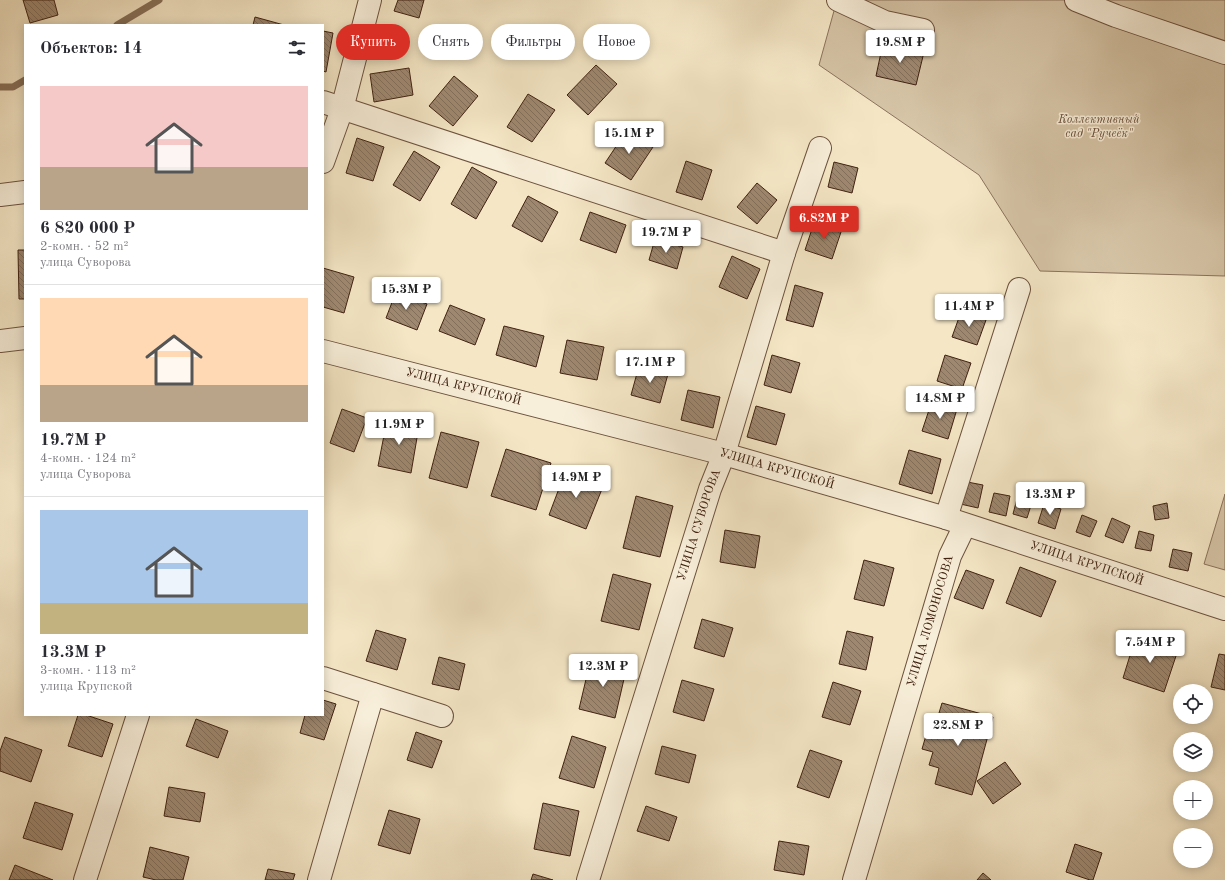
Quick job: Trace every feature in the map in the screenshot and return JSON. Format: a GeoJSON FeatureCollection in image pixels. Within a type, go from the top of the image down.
{"type":"FeatureCollection","features":[{"type":"Feature","properties":{"kind":"street"},"geometry":{"type":"LineString","coordinates":[[324,156],[332,106],[370,0]]}},
{"type":"Feature","properties":{"kind":"street"},"geometry":{"type":"LineString","coordinates":[[838,0],[885,22],[923,30]]}},
{"type":"Feature","properties":{"kind":"street"},"geometry":{"type":"LineString","coordinates":[[1076,0],[1116,16],[1225,53]]}},
{"type":"Feature","properties":{"kind":"street"},"geometry":{"type":"LineString","coordinates":[[332,106],[784,253]]}},
{"type":"Feature","properties":{"kind":"street","name":"УЛИЦА СУВОРОВА"},"geometry":{"type":"LineString","coordinates":[[588,880],[710,489],[724,454],[784,253],[820,148]]}},
{"type":"Feature","properties":{"kind":"street"},"geometry":{"type":"LineString","coordinates":[[0,195],[24,192]]}},
{"type":"Feature","properties":{"kind":"street","name":"УЛИЦА ЛОМОНОСОВА"},"geometry":{"type":"LineString","coordinates":[[854,880],[950,556],[955,522],[1019,289]]}},
{"type":"Feature","properties":{"kind":"street"},"geometry":{"type":"LineString","coordinates":[[0,341],[24,338]]}},
{"type":"Feature","properties":{"kind":"street","name":"УЛИЦА КРУПСКОЙ"},"geometry":{"type":"LineString","coordinates":[[324,351],[724,454],[955,522],[1225,609]]}},
{"type":"Feature","properties":{"kind":"street"},"geometry":{"type":"LineString","coordinates":[[324,678],[442,716]]}},
{"type":"Feature","properties":{"kind":"street"},"geometry":{"type":"LineString","coordinates":[[319,880],[373,694]]}},
{"type":"Feature","properties":{"kind":"street"},"geometry":{"type":"LineString","coordinates":[[86,880],[138,716]]}},
{"type":"Feature","properties":{"kind":"green space","name":"Коллективный сад \"Ручеёк\""},"geometry":{"type":"Polygon","coordinates":[[[837,0],[1225,0],[1225,276],[1040,271],[979,175],[819,65],[837,0]]]}},
{"type":"Feature","properties":{"kind":"green space"},"geometry":{"type":"Polygon","coordinates":[[[1225,494],[1225,570],[1204,564],[1225,494]]]}},
{"type":"Feature","properties":{"kind":"building"},"geometry":{"type":"Polygon","coordinates":[[[23,0],[54,0],[58,15],[30,23],[23,0]]]}},
{"type":"Feature","properties":{"kind":"building"},"geometry":{"type":"Polygon","coordinates":[[[398,0],[424,0],[419,18],[394,11],[398,0]]]}},
{"type":"Feature","properties":{"kind":"building"},"geometry":{"type":"Polygon","coordinates":[[[255,17],[280,24],[253,24],[255,17]]]}},
{"type":"Feature","properties":{"kind":"building"},"geometry":{"type":"Polygon","coordinates":[[[324,31],[333,33],[326,72],[324,71],[324,31]]]}},
{"type":"Feature","properties":{"kind":"building"},"geometry":{"type":"Polygon","coordinates":[[[883,43],[924,52],[916,85],[876,76],[883,43]]]}},
{"type":"Feature","properties":{"kind":"building"},"geometry":{"type":"Polygon","coordinates":[[[596,65],[617,84],[588,115],[567,95],[596,65]]]}},
{"type":"Feature","properties":{"kind":"building"},"geometry":{"type":"Polygon","coordinates":[[[409,68],[413,95],[374,102],[370,74],[409,68]]]}},
{"type":"Feature","properties":{"kind":"building"},"geometry":{"type":"Polygon","coordinates":[[[454,76],[478,96],[453,126],[429,106],[454,76]]]}},
{"type":"Feature","properties":{"kind":"building"},"geometry":{"type":"Polygon","coordinates":[[[528,94],[555,110],[532,142],[507,127],[528,94]]]}},
{"type":"Feature","properties":{"kind":"building"},"geometry":{"type":"Polygon","coordinates":[[[627,130],[653,147],[631,180],[605,163],[627,130]]]}},
{"type":"Feature","properties":{"kind":"building"},"geometry":{"type":"Polygon","coordinates":[[[357,138],[384,147],[373,181],[346,173],[357,138]]]}},
{"type":"Feature","properties":{"kind":"building"},"geometry":{"type":"Polygon","coordinates":[[[414,151],[440,167],[420,201],[393,185],[414,151]]]}},
{"type":"Feature","properties":{"kind":"building"},"geometry":{"type":"Polygon","coordinates":[[[686,161],[712,170],[702,200],[676,192],[686,161]]]}},
{"type":"Feature","properties":{"kind":"building"},"geometry":{"type":"Polygon","coordinates":[[[834,162],[858,168],[852,193],[828,187],[834,162]]]}},
{"type":"Feature","properties":{"kind":"building"},"geometry":{"type":"Polygon","coordinates":[[[472,167],[497,182],[476,219],[451,204],[472,167]]]}},
{"type":"Feature","properties":{"kind":"building"},"geometry":{"type":"Polygon","coordinates":[[[757,183],[777,200],[757,224],[737,207],[757,183]]]}},
{"type":"Feature","properties":{"kind":"building"},"geometry":{"type":"Polygon","coordinates":[[[528,196],[558,212],[542,242],[512,226],[528,196]]]}},
{"type":"Feature","properties":{"kind":"building"},"geometry":{"type":"Polygon","coordinates":[[[590,212],[626,225],[616,253],[580,240],[590,212]]]}},
{"type":"Feature","properties":{"kind":"building"},"geometry":{"type":"Polygon","coordinates":[[[815,220],[842,229],[832,259],[805,250],[815,220]]]}},
{"type":"Feature","properties":{"kind":"building"},"geometry":{"type":"Polygon","coordinates":[[[655,239],[683,247],[677,269],[649,260],[655,239]]]}},
{"type":"Feature","properties":{"kind":"building"},"geometry":{"type":"Polygon","coordinates":[[[18,250],[24,250],[24,299],[19,299],[18,250]]]}},
{"type":"Feature","properties":{"kind":"building"},"geometry":{"type":"Polygon","coordinates":[[[732,256],[760,269],[747,299],[719,287],[732,256]]]}},
{"type":"Feature","properties":{"kind":"building"},"geometry":{"type":"Polygon","coordinates":[[[324,268],[354,277],[344,313],[324,307],[324,268]]]}},
{"type":"Feature","properties":{"kind":"building"},"geometry":{"type":"Polygon","coordinates":[[[795,285],[823,293],[813,327],[786,320],[795,285]]]}},
{"type":"Feature","properties":{"kind":"building"},"geometry":{"type":"Polygon","coordinates":[[[396,292],[427,304],[417,330],[386,318],[396,292]]]}},
{"type":"Feature","properties":{"kind":"building"},"geometry":{"type":"Polygon","coordinates":[[[450,305],[485,319],[475,345],[439,331],[450,305]]]}},
{"type":"Feature","properties":{"kind":"building"},"geometry":{"type":"Polygon","coordinates":[[[961,312],[986,320],[977,345],[952,337],[961,312]]]}},
{"type":"Feature","properties":{"kind":"building"},"geometry":{"type":"Polygon","coordinates":[[[504,326],[544,336],[536,367],[496,355],[504,326]]]}},
{"type":"Feature","properties":{"kind":"building"},"geometry":{"type":"Polygon","coordinates":[[[567,340],[604,347],[597,380],[560,373],[567,340]]]}},
{"type":"Feature","properties":{"kind":"building"},"geometry":{"type":"Polygon","coordinates":[[[772,355],[800,363],[791,393],[764,385],[772,355]]]}},
{"type":"Feature","properties":{"kind":"building"},"geometry":{"type":"Polygon","coordinates":[[[945,355],[971,363],[962,389],[937,381],[945,355]]]}},
{"type":"Feature","properties":{"kind":"building"},"geometry":{"type":"Polygon","coordinates":[[[639,366],[668,374],[660,403],[631,395],[639,366]]]}},
{"type":"Feature","properties":{"kind":"building"},"geometry":{"type":"Polygon","coordinates":[[[688,390],[720,397],[713,428],[681,420],[688,390]]]}},
{"type":"Feature","properties":{"kind":"building"},"geometry":{"type":"Polygon","coordinates":[[[932,401],[957,409],[948,439],[922,431],[932,401]]]}},
{"type":"Feature","properties":{"kind":"building"},"geometry":{"type":"Polygon","coordinates":[[[756,406],[785,414],[776,445],[747,437],[756,406]]]}},
{"type":"Feature","properties":{"kind":"building"},"geometry":{"type":"Polygon","coordinates":[[[342,409],[367,418],[354,452],[330,443],[342,409]]]}},
{"type":"Feature","properties":{"kind":"building"},"geometry":{"type":"Polygon","coordinates":[[[387,420],[419,426],[411,473],[378,466],[387,420]]]}},
{"type":"Feature","properties":{"kind":"building"},"geometry":{"type":"Polygon","coordinates":[[[441,432],[479,442],[467,488],[429,478],[441,432]]]}},
{"type":"Feature","properties":{"kind":"building"},"geometry":{"type":"Polygon","coordinates":[[[506,449],[551,463],[536,510],[491,496],[506,449]]]}},
{"type":"Feature","properties":{"kind":"building"},"geometry":{"type":"Polygon","coordinates":[[[909,450],[941,459],[932,494],[899,484],[909,450]]]}},
{"type":"Feature","properties":{"kind":"building"},"geometry":{"type":"Polygon","coordinates":[[[566,470],[604,484],[586,529],[549,515],[566,470]]]}},
{"type":"Feature","properties":{"kind":"building"},"geometry":{"type":"Polygon","coordinates":[[[962,481],[983,485],[978,508],[956,503],[962,481]]]}},
{"type":"Feature","properties":{"kind":"building"},"geometry":{"type":"Polygon","coordinates":[[[994,493],[1010,496],[1006,516],[989,512],[994,493]]]}},
{"type":"Feature","properties":{"kind":"building"},"geometry":{"type":"Polygon","coordinates":[[[1018,495],[1033,499],[1027,518],[1013,514],[1018,495]]]}},
{"type":"Feature","properties":{"kind":"building"},"geometry":{"type":"Polygon","coordinates":[[[636,496],[673,506],[660,557],[623,548],[636,496]]]}},
{"type":"Feature","properties":{"kind":"building"},"geometry":{"type":"Polygon","coordinates":[[[1167,503],[1169,518],[1155,520],[1153,506],[1167,503]]]}},
{"type":"Feature","properties":{"kind":"building"},"geometry":{"type":"Polygon","coordinates":[[[1044,504],[1061,509],[1055,529],[1038,523],[1044,504]]]}},
{"type":"Feature","properties":{"kind":"building"},"geometry":{"type":"Polygon","coordinates":[[[1082,515],[1097,521],[1090,537],[1076,532],[1082,515]]]}},
{"type":"Feature","properties":{"kind":"building"},"geometry":{"type":"Polygon","coordinates":[[[1112,518],[1130,526],[1123,543],[1105,536],[1112,518]]]}},
{"type":"Feature","properties":{"kind":"building"},"geometry":{"type":"Polygon","coordinates":[[[725,530],[760,536],[755,568],[720,562],[725,530]]]}},
{"type":"Feature","properties":{"kind":"building"},"geometry":{"type":"Polygon","coordinates":[[[1139,531],[1154,535],[1151,551],[1135,548],[1139,531]]]}},
{"type":"Feature","properties":{"kind":"building"},"geometry":{"type":"Polygon","coordinates":[[[1173,549],[1192,553],[1188,571],[1169,567],[1173,549]]]}},
{"type":"Feature","properties":{"kind":"building"},"geometry":{"type":"Polygon","coordinates":[[[864,560],[894,568],[884,606],[854,599],[864,560]]]}},
{"type":"Feature","properties":{"kind":"building"},"geometry":{"type":"Polygon","coordinates":[[[1020,567],[1056,581],[1041,617],[1006,603],[1020,567]]]}},
{"type":"Feature","properties":{"kind":"building"},"geometry":{"type":"Polygon","coordinates":[[[966,570],[994,580],[983,609],[954,598],[966,570]]]}},
{"type":"Feature","properties":{"kind":"building"},"geometry":{"type":"Polygon","coordinates":[[[613,574],[651,584],[639,630],[601,621],[613,574]]]}},
{"type":"Feature","properties":{"kind":"building"},"geometry":{"type":"Polygon","coordinates":[[[702,619],[733,628],[724,657],[694,648],[702,619]]]}},
{"type":"Feature","properties":{"kind":"building"},"geometry":{"type":"Polygon","coordinates":[[[376,630],[406,639],[397,670],[366,661],[376,630]]]}},
{"type":"Feature","properties":{"kind":"building"},"geometry":{"type":"Polygon","coordinates":[[[847,631],[873,637],[866,670],[839,664],[847,631]]]}},
{"type":"Feature","properties":{"kind":"building"},"geometry":{"type":"Polygon","coordinates":[[[1136,636],[1178,650],[1164,692],[1123,678],[1136,636]]]}},
{"type":"Feature","properties":{"kind":"building"},"geometry":{"type":"Polygon","coordinates":[[[1219,654],[1225,655],[1225,690],[1213,687],[1212,684],[1219,654]]]}},
{"type":"Feature","properties":{"kind":"building"},"geometry":{"type":"Polygon","coordinates":[[[439,657],[465,664],[459,690],[432,684],[439,657]]]}},
{"type":"Feature","properties":{"kind":"building"},"geometry":{"type":"Polygon","coordinates":[[[591,658],[627,666],[615,718],[579,709],[591,658]]]}},
{"type":"Feature","properties":{"kind":"building"},"geometry":{"type":"Polygon","coordinates":[[[682,680],[714,689],[704,721],[673,712],[682,680]]]}},
{"type":"Feature","properties":{"kind":"building"},"geometry":{"type":"Polygon","coordinates":[[[833,682],[861,691],[850,725],[822,717],[833,682]]]}},
{"type":"Feature","properties":{"kind":"building"},"geometry":{"type":"Polygon","coordinates":[[[324,700],[336,704],[324,740],[300,733],[305,716],[324,716],[324,700]]]}},
{"type":"Feature","properties":{"kind":"building"},"geometry":{"type":"Polygon","coordinates":[[[942,703],[993,717],[972,795],[935,784],[939,768],[929,765],[933,752],[922,749],[930,722],[936,723],[942,703]]]}},
{"type":"Feature","properties":{"kind":"building"},"geometry":{"type":"Polygon","coordinates":[[[78,716],[89,716],[113,724],[102,757],[68,746],[78,716]]]}},
{"type":"Feature","properties":{"kind":"building"},"geometry":{"type":"Polygon","coordinates":[[[196,719],[228,731],[218,758],[186,746],[196,719]]]}},
{"type":"Feature","properties":{"kind":"building"},"geometry":{"type":"Polygon","coordinates":[[[416,732],[442,741],[432,768],[407,760],[416,732]]]}},
{"type":"Feature","properties":{"kind":"building"},"geometry":{"type":"Polygon","coordinates":[[[572,736],[606,747],[594,788],[559,778],[572,736]]]}},
{"type":"Feature","properties":{"kind":"building"},"geometry":{"type":"Polygon","coordinates":[[[5,737],[42,750],[31,782],[0,771],[0,751],[5,737]]]}},
{"type":"Feature","properties":{"kind":"building"},"geometry":{"type":"Polygon","coordinates":[[[662,746],[696,755],[689,783],[655,774],[662,746]]]}},
{"type":"Feature","properties":{"kind":"building"},"geometry":{"type":"Polygon","coordinates":[[[810,750],[842,761],[829,798],[797,787],[810,750]]]}},
{"type":"Feature","properties":{"kind":"building"},"geometry":{"type":"Polygon","coordinates":[[[1005,762],[1021,784],[993,804],[977,781],[1005,762]]]}},
{"type":"Feature","properties":{"kind":"building"},"geometry":{"type":"Polygon","coordinates":[[[169,787],[205,793],[200,822],[164,816],[169,787]]]}},
{"type":"Feature","properties":{"kind":"building"},"geometry":{"type":"Polygon","coordinates":[[[35,802],[73,814],[62,850],[23,838],[35,802]]]}},
{"type":"Feature","properties":{"kind":"building"},"geometry":{"type":"Polygon","coordinates":[[[543,803],[579,811],[570,856],[534,849],[543,803]]]}},
{"type":"Feature","properties":{"kind":"building"},"geometry":{"type":"Polygon","coordinates":[[[646,806],[677,817],[669,841],[637,831],[646,806]]]}},
{"type":"Feature","properties":{"kind":"building"},"geometry":{"type":"Polygon","coordinates":[[[389,810],[420,819],[410,854],[378,845],[389,810]]]}},
{"type":"Feature","properties":{"kind":"building"},"geometry":{"type":"Polygon","coordinates":[[[779,841],[809,846],[804,875],[774,870],[779,841]]]}},
{"type":"Feature","properties":{"kind":"building"},"geometry":{"type":"Polygon","coordinates":[[[1075,844],[1102,853],[1093,880],[1066,872],[1075,844]]]}},
{"type":"Feature","properties":{"kind":"building"},"geometry":{"type":"Polygon","coordinates":[[[150,847],[189,857],[183,880],[156,880],[143,877],[150,847]]]}},
{"type":"Feature","properties":{"kind":"building"},"geometry":{"type":"Polygon","coordinates":[[[15,865],[53,880],[9,880],[15,865]]]}},
{"type":"Feature","properties":{"kind":"building"},"geometry":{"type":"Polygon","coordinates":[[[268,869],[295,874],[293,880],[265,880],[268,869]]]}},
{"type":"Feature","properties":{"kind":"building"},"geometry":{"type":"Polygon","coordinates":[[[983,873],[991,880],[977,880],[983,873]]]}},
{"type":"Feature","properties":{"kind":"building"},"geometry":{"type":"Polygon","coordinates":[[[533,874],[553,880],[531,880],[533,874]]]}},
{"type":"Feature","properties":{"kind":"waterway"},"geometry":{"type":"LineString","coordinates":[[119,24],[159,0]]}},
{"type":"Feature","properties":{"kind":"waterway"},"geometry":{"type":"LineString","coordinates":[[0,87],[13,87],[24,81]]}}]}
